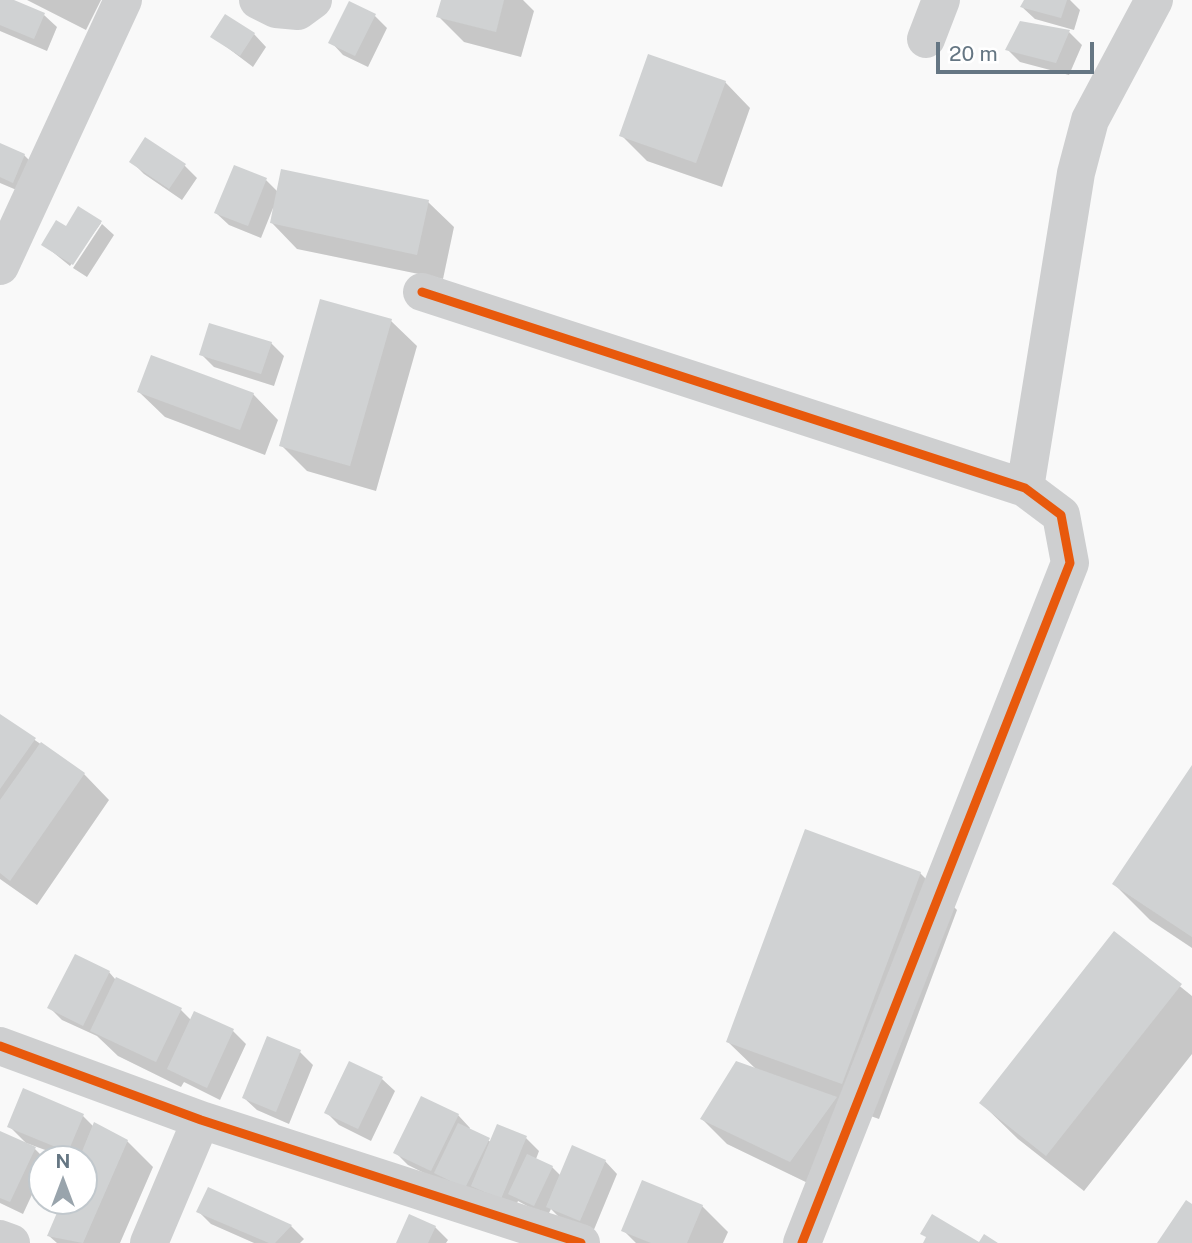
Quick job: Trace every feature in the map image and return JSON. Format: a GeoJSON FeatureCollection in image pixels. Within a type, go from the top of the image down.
{"type":"FeatureCollection","features":[{"type":"Feature","properties":{"kind":"street"},"geometry":{"type":"LineString","coordinates":[[0,266],[123,0]]}},
{"type":"Feature","properties":{"kind":"street"},"geometry":{"type":"LineString","coordinates":[[258,0],[276,9],[298,11],[313,0]]}},
{"type":"Feature","properties":{"kind":"street"},"geometry":{"type":"LineString","coordinates":[[926,39],[941,0]]}},
{"type":"Feature","properties":{"kind":"street"},"geometry":{"type":"LineString","coordinates":[[1025,488],[1076,173],[1083,146],[1090,120],[1154,0]]}},
{"type":"Feature","properties":{"kind":"street"},"geometry":{"type":"LineString","coordinates":[[422,292],[1025,488],[1061,515],[1070,563],[802,1243]]}},
{"type":"Feature","properties":{"kind":"street"},"geometry":{"type":"LineString","coordinates":[[0,1046],[201,1120],[581,1243]]}},
{"type":"Feature","properties":{"kind":"street"},"geometry":{"type":"LineString","coordinates":[[149,1243],[201,1120]]}},
{"type":"Feature","properties":{"kind":"street"},"geometry":{"type":"LineString","coordinates":[[0,1239],[11,1243]]}},
{"type":"Feature","properties":{"kind":"building"},"geometry":{"type":"Polygon","coordinates":[[[0,0],[14,0],[45,13],[34,39],[0,25],[0,0]]]}},
{"type":"Feature","properties":{"kind":"building"},"geometry":{"type":"Polygon","coordinates":[[[441,0],[504,0],[496,32],[436,17],[441,0]]]}},
{"type":"Feature","properties":{"kind":"building"},"geometry":{"type":"Polygon","coordinates":[[[1024,0],[1067,0],[1061,18],[1020,7],[1024,0]]]}},
{"type":"Feature","properties":{"kind":"building"},"geometry":{"type":"Polygon","coordinates":[[[349,1],[376,14],[355,56],[328,43],[349,1]]]}},
{"type":"Feature","properties":{"kind":"building"},"geometry":{"type":"Polygon","coordinates":[[[225,14],[255,33],[240,56],[210,37],[225,14]]]}},
{"type":"Feature","properties":{"kind":"building"},"geometry":{"type":"Polygon","coordinates":[[[1020,21],[1070,30],[1056,63],[1005,50],[1020,21]]]}},
{"type":"Feature","properties":{"kind":"building"},"geometry":{"type":"Polygon","coordinates":[[[648,54],[726,81],[696,163],[619,136],[648,54]]]}},
{"type":"Feature","properties":{"kind":"building"},"geometry":{"type":"Polygon","coordinates":[[[145,137],[186,164],[169,189],[129,162],[145,137]]]}},
{"type":"Feature","properties":{"kind":"building"},"geometry":{"type":"Polygon","coordinates":[[[0,143],[25,154],[13,183],[0,177],[0,143]]]}},
{"type":"Feature","properties":{"kind":"building"},"geometry":{"type":"Polygon","coordinates":[[[234,165],[267,178],[248,226],[214,213],[234,165]]]}},
{"type":"Feature","properties":{"kind":"building"},"geometry":{"type":"Polygon","coordinates":[[[281,169],[429,200],[417,255],[270,223],[281,169]]]}},
{"type":"Feature","properties":{"kind":"building"},"geometry":{"type":"Polygon","coordinates":[[[78,206],[102,221],[73,265],[41,245],[56,220],[66,226],[78,206]]]}},
{"type":"Feature","properties":{"kind":"building"},"geometry":{"type":"Polygon","coordinates":[[[320,299],[392,319],[350,466],[279,446],[320,299]]]}},
{"type":"Feature","properties":{"kind":"building"},"geometry":{"type":"Polygon","coordinates":[[[209,323],[272,342],[261,374],[199,355],[209,323]]]}},
{"type":"Feature","properties":{"kind":"building"},"geometry":{"type":"Polygon","coordinates":[[[151,355],[254,393],[240,430],[137,392],[151,355]]]}},
{"type":"Feature","properties":{"kind":"building"},"geometry":{"type":"Polygon","coordinates":[[[0,714],[36,738],[0,789],[0,714]]]}},
{"type":"Feature","properties":{"kind":"building"},"geometry":{"type":"Polygon","coordinates":[[[41,742],[85,773],[10,881],[0,873],[0,800],[41,742]]]}},
{"type":"Feature","properties":{"kind":"building"},"geometry":{"type":"Polygon","coordinates":[[[1192,765],[1192,937],[1112,884],[1192,765]]]}},
{"type":"Feature","properties":{"kind":"building"},"geometry":{"type":"Polygon","coordinates":[[[805,829],[921,872],[842,1084],[726,1042],[805,829]]]}},
{"type":"Feature","properties":{"kind":"building"},"geometry":{"type":"Polygon","coordinates":[[[1114,931],[1182,984],[1046,1156],[979,1103],[1114,931]]]}},
{"type":"Feature","properties":{"kind":"building"},"geometry":{"type":"Polygon","coordinates":[[[75,954],[110,971],[83,1026],[47,1008],[75,954]]]}},
{"type":"Feature","properties":{"kind":"building"},"geometry":{"type":"Polygon","coordinates":[[[116,977],[182,1008],[156,1062],[90,1031],[116,977]]]}},
{"type":"Feature","properties":{"kind":"building"},"geometry":{"type":"Polygon","coordinates":[[[194,1011],[234,1029],[207,1088],[167,1069],[194,1011]]]}},
{"type":"Feature","properties":{"kind":"building"},"geometry":{"type":"Polygon","coordinates":[[[267,1036],[301,1050],[276,1112],[242,1098],[267,1036]]]}},
{"type":"Feature","properties":{"kind":"building"},"geometry":{"type":"Polygon","coordinates":[[[349,1061],[383,1077],[358,1129],[324,1113],[349,1061]]]}},
{"type":"Feature","properties":{"kind":"building"},"geometry":{"type":"Polygon","coordinates":[[[736,1061],[837,1097],[790,1162],[700,1119],[736,1061]]]}},
{"type":"Feature","properties":{"kind":"building"},"geometry":{"type":"Polygon","coordinates":[[[23,1088],[84,1114],[71,1145],[51,1145],[7,1127],[23,1088]]]}},
{"type":"Feature","properties":{"kind":"building"},"geometry":{"type":"Polygon","coordinates":[[[421,1096],[459,1114],[431,1171],[393,1153],[421,1096]]]}},
{"type":"Feature","properties":{"kind":"building"},"geometry":{"type":"Polygon","coordinates":[[[94,1122],[128,1140],[98,1209],[98,1145],[85,1145],[94,1122]]]}},
{"type":"Feature","properties":{"kind":"building"},"geometry":{"type":"Polygon","coordinates":[[[458,1123],[490,1138],[465,1188],[434,1173],[458,1123]]]}},
{"type":"Feature","properties":{"kind":"building"},"geometry":{"type":"Polygon","coordinates":[[[497,1124],[527,1136],[501,1199],[471,1186],[497,1124]]]}},
{"type":"Feature","properties":{"kind":"building"},"geometry":{"type":"Polygon","coordinates":[[[0,1131],[32,1145],[28,1145],[28,1164],[10,1202],[0,1198],[0,1131]]]}},
{"type":"Feature","properties":{"kind":"building"},"geometry":{"type":"Polygon","coordinates":[[[572,1145],[606,1160],[580,1221],[546,1207],[572,1145]]]}},
{"type":"Feature","properties":{"kind":"building"},"geometry":{"type":"Polygon","coordinates":[[[527,1154],[553,1166],[534,1206],[508,1194],[527,1154]]]}},
{"type":"Feature","properties":{"kind":"building"},"geometry":{"type":"Polygon","coordinates":[[[642,1180],[703,1205],[687,1243],[651,1243],[621,1231],[642,1180]]]}},
{"type":"Feature","properties":{"kind":"building"},"geometry":{"type":"Polygon","coordinates":[[[208,1187],[292,1225],[275,1243],[269,1243],[196,1212],[208,1187]]]}},
{"type":"Feature","properties":{"kind":"building"},"geometry":{"type":"Polygon","coordinates":[[[1186,1200],[1192,1204],[1192,1243],[1157,1243],[1186,1200]]]}},
{"type":"Feature","properties":{"kind":"building"},"geometry":{"type":"Polygon","coordinates":[[[409,1214],[436,1226],[428,1243],[396,1243],[409,1214]]]}},
{"type":"Feature","properties":{"kind":"building"},"geometry":{"type":"Polygon","coordinates":[[[932,1214],[979,1242],[984,1234],[998,1243],[923,1243],[926,1237],[920,1234],[932,1214]]]}},
{"type":"Feature","properties":{"kind":"building"},"geometry":{"type":"Polygon","coordinates":[[[56,1215],[95,1215],[83,1243],[47,1236],[56,1215]]]}},
{"type":"Feature","properties":{"kind":"cycle path"},"geometry":{"type":"LineString","coordinates":[[422,292],[1025,488],[1061,515],[1070,563],[802,1243]]}},
{"type":"Feature","properties":{"kind":"cycle path"},"geometry":{"type":"LineString","coordinates":[[0,1046],[201,1120],[581,1243]]}}]}
